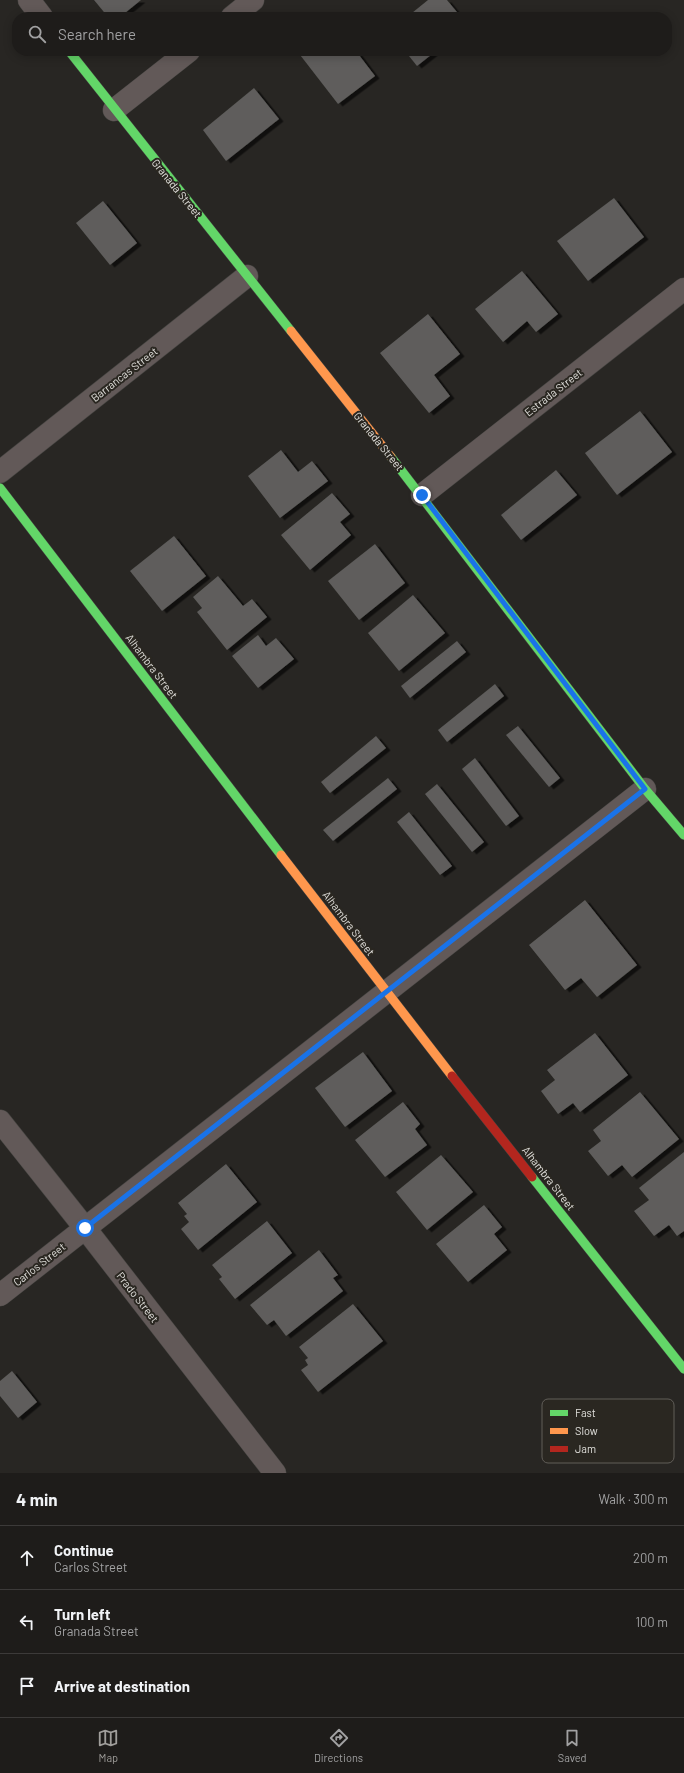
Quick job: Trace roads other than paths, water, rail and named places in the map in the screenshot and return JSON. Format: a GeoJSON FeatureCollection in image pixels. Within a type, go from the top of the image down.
{"type":"FeatureCollection","features":[{"type":"Feature","properties":{"kind":"street"},"geometry":{"type":"LineString","coordinates":[[29,0],[38,12]]}},
{"type":"Feature","properties":{"kind":"street"},"geometry":{"type":"LineString","coordinates":[[238,12],[253,0]]}},
{"type":"Feature","properties":{"kind":"street","name":"Granada Street"},"geometry":{"type":"LineString","coordinates":[[73,56],[114,110],[422,495],[645,789],[684,835]]}},
{"type":"Feature","properties":{"kind":"street"},"geometry":{"type":"LineString","coordinates":[[114,110],[183,56]]}},
{"type":"Feature","properties":{"kind":"street","name":"Barrancas Street"},"geometry":{"type":"LineString","coordinates":[[0,472],[247,276]]}},
{"type":"Feature","properties":{"kind":"street","name":"Estrada Street"},"geometry":{"type":"LineString","coordinates":[[422,495],[684,289]]}},
{"type":"Feature","properties":{"kind":"street","name":"Alhambra Street"},"geometry":{"type":"LineString","coordinates":[[0,488],[386,992],[684,1369]]}},
{"type":"Feature","properties":{"kind":"street","name":"Carlos Street"},"geometry":{"type":"LineString","coordinates":[[0,1295],[645,789]]}},
{"type":"Feature","properties":{"kind":"street","name":"Prado Street"},"geometry":{"type":"LineString","coordinates":[[0,1122],[85,1228],[275,1473]]}}]}
